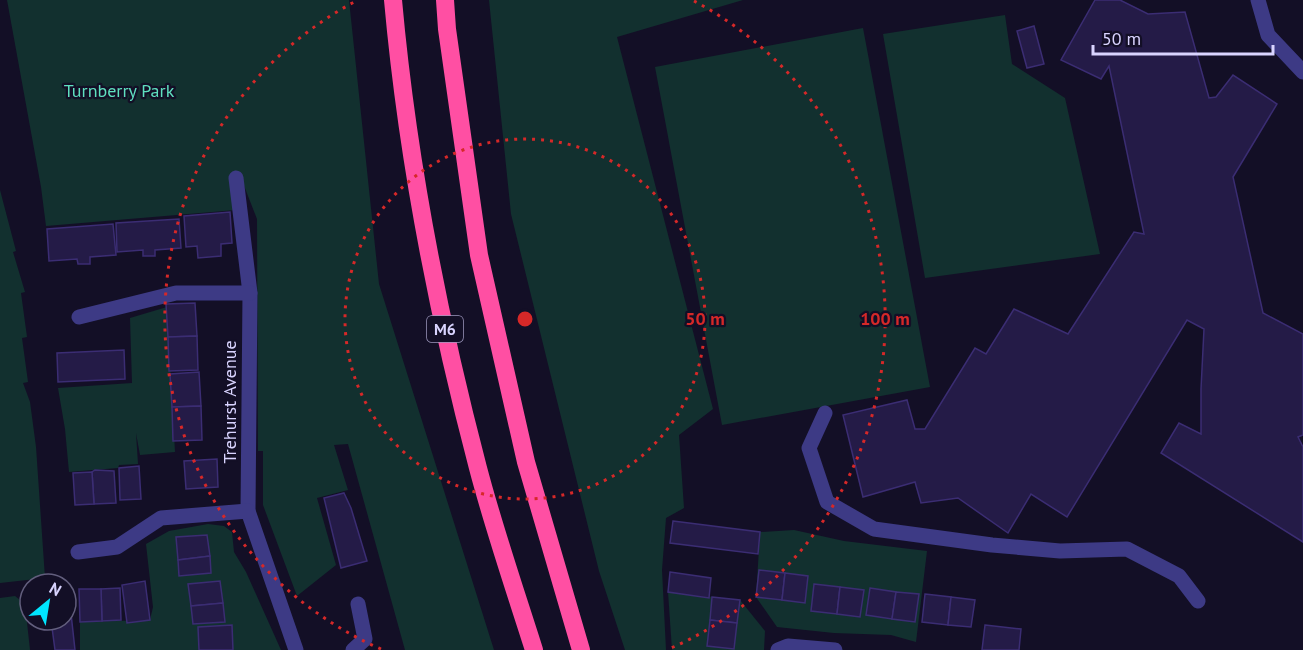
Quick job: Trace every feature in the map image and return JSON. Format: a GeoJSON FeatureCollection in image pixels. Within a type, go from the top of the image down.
{"type":"FeatureCollection","features":[{"type":"Feature","properties":{"kind":"highway","name":"M6"},"geometry":{"type":"LineString","coordinates":[[393,0],[398,57],[431,266],[478,469],[534,650]]}},
{"type":"Feature","properties":{"kind":"highway"},"geometry":{"type":"LineString","coordinates":[[445,0],[478,255],[526,462],[581,650]]}},
{"type":"Feature","properties":{"kind":"street"},"geometry":{"type":"LineString","coordinates":[[1258,0],[1268,35],[1303,72]]}},
{"type":"Feature","properties":{"kind":"street","name":"Trehurst Avenue"},"geometry":{"type":"LineString","coordinates":[[236,178],[250,293],[248,511],[296,650]]}},
{"type":"Feature","properties":{"kind":"street"},"geometry":{"type":"LineString","coordinates":[[80,317],[176,293],[250,293]]}},
{"type":"Feature","properties":{"kind":"street"},"geometry":{"type":"LineString","coordinates":[[825,413],[809,448],[827,502],[874,529],[992,545],[1060,551],[1127,549],[1179,576],[1198,601]]}},
{"type":"Feature","properties":{"kind":"street"},"geometry":{"type":"LineString","coordinates":[[78,552],[117,547],[161,518],[248,511]]}},
{"type":"Feature","properties":{"kind":"street"},"geometry":{"type":"LineString","coordinates":[[353,650],[365,639],[358,604]]}},
{"type":"Feature","properties":{"kind":"street"},"geometry":{"type":"LineString","coordinates":[[778,650],[788,646],[835,650]]}},
{"type":"Feature","properties":{"kind":"green space","name":"Turnberry Park"},"geometry":{"type":"Polygon","coordinates":[[[7,0],[349,0],[379,284],[494,650],[405,650],[348,444],[334,445],[348,490],[317,498],[336,565],[297,596],[263,505],[263,451],[258,451],[257,219],[241,178],[236,210],[46,226],[7,0]]]}},
{"type":"Feature","properties":{"kind":"green space"},"geometry":{"type":"Polygon","coordinates":[[[489,0],[743,0],[617,37],[713,409],[679,435],[684,508],[666,518],[662,570],[666,650],[625,650],[599,571],[511,214],[489,0]]]}},
{"type":"Feature","properties":{"kind":"green space"},"geometry":{"type":"Polygon","coordinates":[[[1005,15],[1012,64],[1065,98],[1100,254],[925,278],[883,34],[1005,15]]]}},
{"type":"Feature","properties":{"kind":"green space"},"geometry":{"type":"Polygon","coordinates":[[[863,28],[930,387],[722,425],[655,67],[863,28]]]}},
{"type":"Feature","properties":{"kind":"green space"},"geometry":{"type":"Polygon","coordinates":[[[0,190],[16,251],[13,252],[25,292],[21,293],[27,337],[22,338],[28,382],[23,383],[30,402],[36,447],[45,572],[18,572],[18,581],[0,583],[0,190]]]}},
{"type":"Feature","properties":{"kind":"green space"},"geometry":{"type":"Polygon","coordinates":[[[167,307],[175,452],[140,455],[136,433],[138,464],[69,472],[58,388],[132,383],[130,318],[167,307]]]}},
{"type":"Feature","properties":{"kind":"green space"},"geometry":{"type":"Polygon","coordinates":[[[208,524],[224,526],[232,532],[234,552],[246,572],[281,650],[80,650],[80,622],[150,620],[153,607],[146,544],[169,531],[208,524]]]}},
{"type":"Feature","properties":{"kind":"green space"},"geometry":{"type":"Polygon","coordinates":[[[794,530],[844,541],[927,551],[916,642],[891,635],[834,633],[777,627],[756,597],[760,532],[794,530]]]}},
{"type":"Feature","properties":{"kind":"green space"},"geometry":{"type":"Polygon","coordinates":[[[668,592],[740,600],[765,631],[764,650],[672,650],[668,592]]]}},
{"type":"Feature","properties":{"kind":"green space"},"geometry":{"type":"Polygon","coordinates":[[[15,596],[18,598],[18,632],[28,632],[30,650],[0,650],[0,598],[15,596]]]}},
{"type":"Feature","properties":{"kind":"building"},"geometry":{"type":"Polygon","coordinates":[[[1095,0],[1120,0],[1148,14],[1185,12],[1209,98],[1216,97],[1233,75],[1277,104],[1233,177],[1263,313],[1303,334],[1303,435],[1298,437],[1303,447],[1303,542],[1161,453],[1179,423],[1201,434],[1204,329],[1187,320],[1067,517],[1031,494],[1008,533],[958,498],[921,503],[915,482],[863,497],[843,415],[907,400],[915,429],[925,429],[975,348],[986,354],[1014,309],[1068,334],[1134,232],[1144,234],[1109,66],[1101,79],[1061,60],[1095,0]]]}},
{"type":"Feature","properties":{"kind":"building"},"geometry":{"type":"Polygon","coordinates":[[[1034,26],[1044,64],[1027,68],[1017,31],[1034,26]]]}},
{"type":"Feature","properties":{"kind":"building"},"geometry":{"type":"Polygon","coordinates":[[[230,212],[232,243],[221,244],[221,256],[198,258],[197,246],[186,247],[184,216],[230,212]]]}},
{"type":"Feature","properties":{"kind":"building"},"geometry":{"type":"Polygon","coordinates":[[[179,219],[181,248],[155,250],[155,256],[143,256],[143,250],[117,252],[116,223],[179,219]]]}},
{"type":"Feature","properties":{"kind":"building"},"geometry":{"type":"Polygon","coordinates":[[[113,224],[116,255],[90,257],[90,264],[78,264],[77,259],[49,261],[47,229],[113,224]]]}},
{"type":"Feature","properties":{"kind":"building"},"geometry":{"type":"Polygon","coordinates":[[[195,303],[197,336],[168,337],[166,304],[195,303]]]}},
{"type":"Feature","properties":{"kind":"building"},"geometry":{"type":"Polygon","coordinates":[[[197,336],[198,370],[169,371],[168,337],[197,336]]]}},
{"type":"Feature","properties":{"kind":"building"},"geometry":{"type":"Polygon","coordinates":[[[124,350],[125,379],[58,382],[57,353],[124,350]]]}},
{"type":"Feature","properties":{"kind":"building"},"geometry":{"type":"Polygon","coordinates":[[[199,372],[201,406],[172,407],[170,374],[199,372]]]}},
{"type":"Feature","properties":{"kind":"building"},"geometry":{"type":"Polygon","coordinates":[[[201,406],[202,440],[173,441],[172,407],[201,406]]]}},
{"type":"Feature","properties":{"kind":"building"},"geometry":{"type":"Polygon","coordinates":[[[217,459],[218,487],[186,489],[184,461],[217,459]]]}},
{"type":"Feature","properties":{"kind":"building"},"geometry":{"type":"Polygon","coordinates":[[[139,466],[141,499],[120,500],[119,468],[139,466]]]}},
{"type":"Feature","properties":{"kind":"building"},"geometry":{"type":"Polygon","coordinates":[[[95,470],[114,471],[116,503],[94,504],[92,472],[95,470]]]}},
{"type":"Feature","properties":{"kind":"building"},"geometry":{"type":"Polygon","coordinates":[[[92,472],[94,504],[75,505],[73,473],[92,472]]]}},
{"type":"Feature","properties":{"kind":"building"},"geometry":{"type":"Polygon","coordinates":[[[344,493],[351,508],[367,561],[341,568],[324,498],[344,493]]]}},
{"type":"Feature","properties":{"kind":"building"},"geometry":{"type":"Polygon","coordinates":[[[673,521],[760,532],[758,554],[670,543],[673,521]]]}},
{"type":"Feature","properties":{"kind":"building"},"geometry":{"type":"Polygon","coordinates":[[[207,535],[210,556],[178,560],[176,537],[207,535]]]}},
{"type":"Feature","properties":{"kind":"building"},"geometry":{"type":"Polygon","coordinates":[[[210,556],[211,573],[179,576],[178,560],[210,556]]]}},
{"type":"Feature","properties":{"kind":"building"},"geometry":{"type":"Polygon","coordinates":[[[759,570],[785,573],[782,600],[756,597],[759,570]]]}},
{"type":"Feature","properties":{"kind":"building"},"geometry":{"type":"Polygon","coordinates":[[[670,572],[711,578],[709,598],[668,592],[670,572]]]}},
{"type":"Feature","properties":{"kind":"building"},"geometry":{"type":"Polygon","coordinates":[[[785,573],[808,576],[805,603],[782,600],[785,573]]]}},
{"type":"Feature","properties":{"kind":"building"},"geometry":{"type":"Polygon","coordinates":[[[145,581],[150,620],[127,623],[122,585],[145,581]]]}},
{"type":"Feature","properties":{"kind":"building"},"geometry":{"type":"Polygon","coordinates":[[[220,581],[223,603],[191,606],[188,584],[220,581]]]}},
{"type":"Feature","properties":{"kind":"building"},"geometry":{"type":"Polygon","coordinates":[[[814,584],[840,587],[837,614],[811,611],[814,584]]]}},
{"type":"Feature","properties":{"kind":"building"},"geometry":{"type":"Polygon","coordinates":[[[840,587],[864,590],[860,617],[837,614],[840,587]]]}},
{"type":"Feature","properties":{"kind":"building"},"geometry":{"type":"Polygon","coordinates":[[[120,588],[121,620],[102,621],[101,589],[120,588]]]}},
{"type":"Feature","properties":{"kind":"building"},"geometry":{"type":"Polygon","coordinates":[[[870,588],[896,592],[892,619],[866,615],[870,588]]]}},
{"type":"Feature","properties":{"kind":"building"},"geometry":{"type":"Polygon","coordinates":[[[79,589],[101,589],[102,621],[80,622],[79,589]]]}},
{"type":"Feature","properties":{"kind":"building"},"geometry":{"type":"Polygon","coordinates":[[[896,592],[919,594],[915,622],[892,619],[896,592]]]}},
{"type":"Feature","properties":{"kind":"building"},"geometry":{"type":"Polygon","coordinates":[[[925,594],[951,597],[948,625],[922,622],[925,594]]]}},
{"type":"Feature","properties":{"kind":"building"},"geometry":{"type":"Polygon","coordinates":[[[712,597],[740,600],[737,623],[710,620],[712,597]]]}},
{"type":"Feature","properties":{"kind":"building"},"geometry":{"type":"Polygon","coordinates":[[[951,597],[975,600],[971,627],[948,625],[951,597]]]}},
{"type":"Feature","properties":{"kind":"building"},"geometry":{"type":"Polygon","coordinates":[[[223,603],[225,622],[193,624],[191,606],[223,603]]]}},
{"type":"Feature","properties":{"kind":"building"},"geometry":{"type":"Polygon","coordinates":[[[710,620],[737,623],[734,649],[707,646],[710,620]]]}},
{"type":"Feature","properties":{"kind":"building"},"geometry":{"type":"Polygon","coordinates":[[[232,625],[233,650],[199,650],[198,627],[232,625]]]}},
{"type":"Feature","properties":{"kind":"building"},"geometry":{"type":"Polygon","coordinates":[[[985,625],[1021,629],[1019,650],[982,650],[985,625]]]}},
{"type":"Feature","properties":{"kind":"building"},"geometry":{"type":"Polygon","coordinates":[[[53,632],[73,632],[75,650],[55,650],[53,632]]]}}]}
